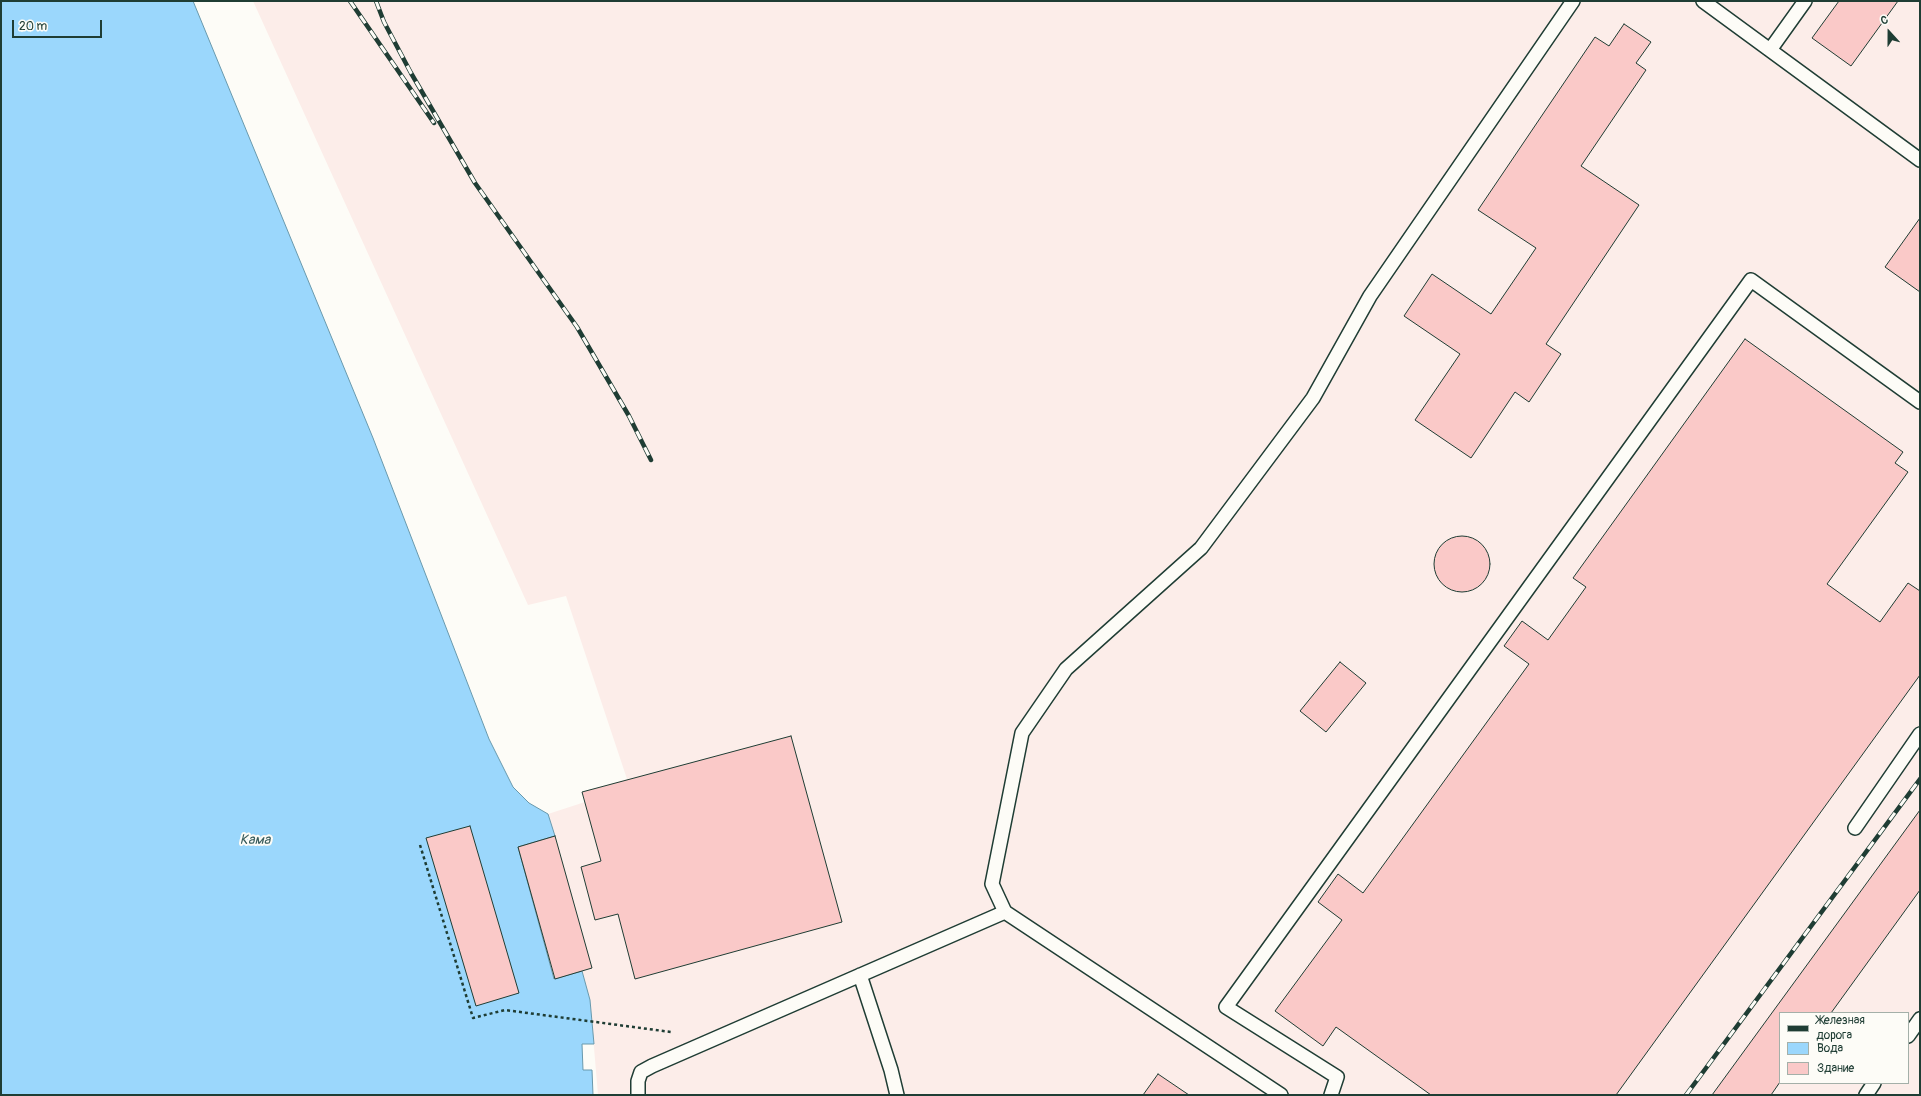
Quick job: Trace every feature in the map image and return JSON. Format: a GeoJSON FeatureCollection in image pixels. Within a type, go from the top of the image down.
{"type":"FeatureCollection","features":[{"type":"Feature","properties":{"kind":"lane"},"geometry":{"type":"LineString","coordinates":[[1281,1095],[1005,912],[992,884],[1022,733],[1066,669],[1201,548],[1313,398],[1370,296],[1573,1]]}},
{"type":"Feature","properties":{"kind":"lane"},"geometry":{"type":"LineString","coordinates":[[1703,1],[1920,160]]}},
{"type":"Feature","properties":{"kind":"lane"},"geometry":{"type":"LineString","coordinates":[[1770,50],[1805,1]]}},
{"type":"Feature","properties":{"kind":"lane"},"geometry":{"type":"LineString","coordinates":[[1332,1095],[1337,1077],[1226,1007],[1751,280],[1920,402]]}},
{"type":"Feature","properties":{"kind":"lane"},"geometry":{"type":"LineString","coordinates":[[1855,828],[1920,734]]}},
{"type":"Feature","properties":{"kind":"lane"},"geometry":{"type":"LineString","coordinates":[[638,1095],[638,1081],[641,1072],[706,1041],[1005,912]]}},
{"type":"Feature","properties":{"kind":"lane"},"geometry":{"type":"LineString","coordinates":[[860,975],[891,1070],[897,1095]]}},
{"type":"Feature","properties":{"kind":"lane"},"geometry":{"type":"LineString","coordinates":[[1909,1035],[1920,1019]]}},
{"type":"Feature","properties":{"kind":"lane"},"geometry":{"type":"LineString","coordinates":[[1866,1095],[1873,1084]]}},
{"type":"Feature","properties":{"kind":"path"},"geometry":{"type":"LineString","coordinates":[[420,845],[473,1018],[505,1010],[646,1029]]}},
{"type":"Feature","properties":{"kind":"shaded area"},"geometry":{"type":"Polygon","coordinates":[[[253,1],[1920,1],[1920,1095],[598,1095],[590,1000],[582,971],[555,979],[518,847],[555,836],[548,814],[585,802],[582,792],[627,779],[566,596],[528,605],[253,1]]]}},
{"type":"Feature","properties":{"kind":"water","name":"Кама"},"geometry":{"type":"Polygon","coordinates":[[[1,1],[193,1],[373,438],[489,739],[513,787],[529,803],[548,814],[555,836],[518,847],[554,979],[582,971],[590,1000],[594,1044],[582,1044],[583,1070],[592,1070],[593,1095],[1,1095],[1,1]]]}},
{"type":"Feature","properties":{"kind":"building"},"geometry":{"type":"Polygon","coordinates":[[[1839,1],[1898,1],[1851,66],[1812,38],[1839,1]]]}},
{"type":"Feature","properties":{"kind":"building"},"geometry":{"type":"Polygon","coordinates":[[[1624,24],[1651,42],[1636,63],[1646,70],[1581,166],[1639,205],[1546,344],[1561,354],[1529,402],[1515,392],[1471,458],[1415,420],[1460,354],[1404,316],[1432,274],[1491,314],[1536,248],[1478,210],[1595,37],[1609,46],[1624,24]]]}},
{"type":"Feature","properties":{"kind":"building"},"geometry":{"type":"Polygon","coordinates":[[[1920,218],[1920,292],[1885,267],[1920,218]]]}},
{"type":"Feature","properties":{"kind":"building"},"geometry":{"type":"Polygon","coordinates":[[[1745,339],[1903,452],[1895,463],[1908,472],[1827,584],[1880,622],[1908,583],[1920,591],[1920,675],[1616,1095],[1431,1095],[1336,1027],[1323,1046],[1275,1011],[1342,920],[1318,902],[1338,874],[1363,893],[1529,664],[1504,646],[1522,621],[1548,640],[1586,587],[1573,578],[1745,339]]]}},
{"type":"Feature","properties":{"kind":"building"},"geometry":{"type":"Polygon","coordinates":[[[1457,536],[1467,536],[1482,544],[1488,553],[1490,564],[1488,575],[1482,584],[1467,592],[1457,592],[1446,587],[1439,580],[1434,569],[1434,559],[1439,548],[1446,541],[1457,536]]]}},
{"type":"Feature","properties":{"kind":"building"},"geometry":{"type":"Polygon","coordinates":[[[1340,662],[1366,683],[1326,732],[1300,711],[1340,662]]]}},
{"type":"Feature","properties":{"kind":"building"},"geometry":{"type":"Polygon","coordinates":[[[791,736],[842,922],[635,979],[618,914],[595,920],[581,867],[601,861],[582,792],[791,736]]]}},
{"type":"Feature","properties":{"kind":"building"},"geometry":{"type":"Polygon","coordinates":[[[1920,810],[1920,890],[1832,1012],[1779,1012],[1779,1083],[1771,1095],[1712,1095],[1920,810]]]}},
{"type":"Feature","properties":{"kind":"building"},"geometry":{"type":"Polygon","coordinates":[[[470,826],[519,993],[476,1006],[426,838],[470,826]]]}},
{"type":"Feature","properties":{"kind":"building"},"geometry":{"type":"Polygon","coordinates":[[[555,836],[592,968],[555,979],[518,847],[555,836]]]}},
{"type":"Feature","properties":{"kind":"building"},"geometry":{"type":"Polygon","coordinates":[[[1158,1074],[1189,1095],[1143,1095],[1158,1074]]]}},
{"type":"Feature","properties":{"kind":"railway"},"geometry":{"type":"LineString","coordinates":[[350,1],[434,123]]}},
{"type":"Feature","properties":{"kind":"railway"},"geometry":{"type":"LineString","coordinates":[[376,1],[384,22],[411,73],[475,183],[577,327],[629,416],[651,460]]}},
{"type":"Feature","properties":{"kind":"railway"},"geometry":{"type":"LineString","coordinates":[[1686,1095],[1920,779]]}}]}
